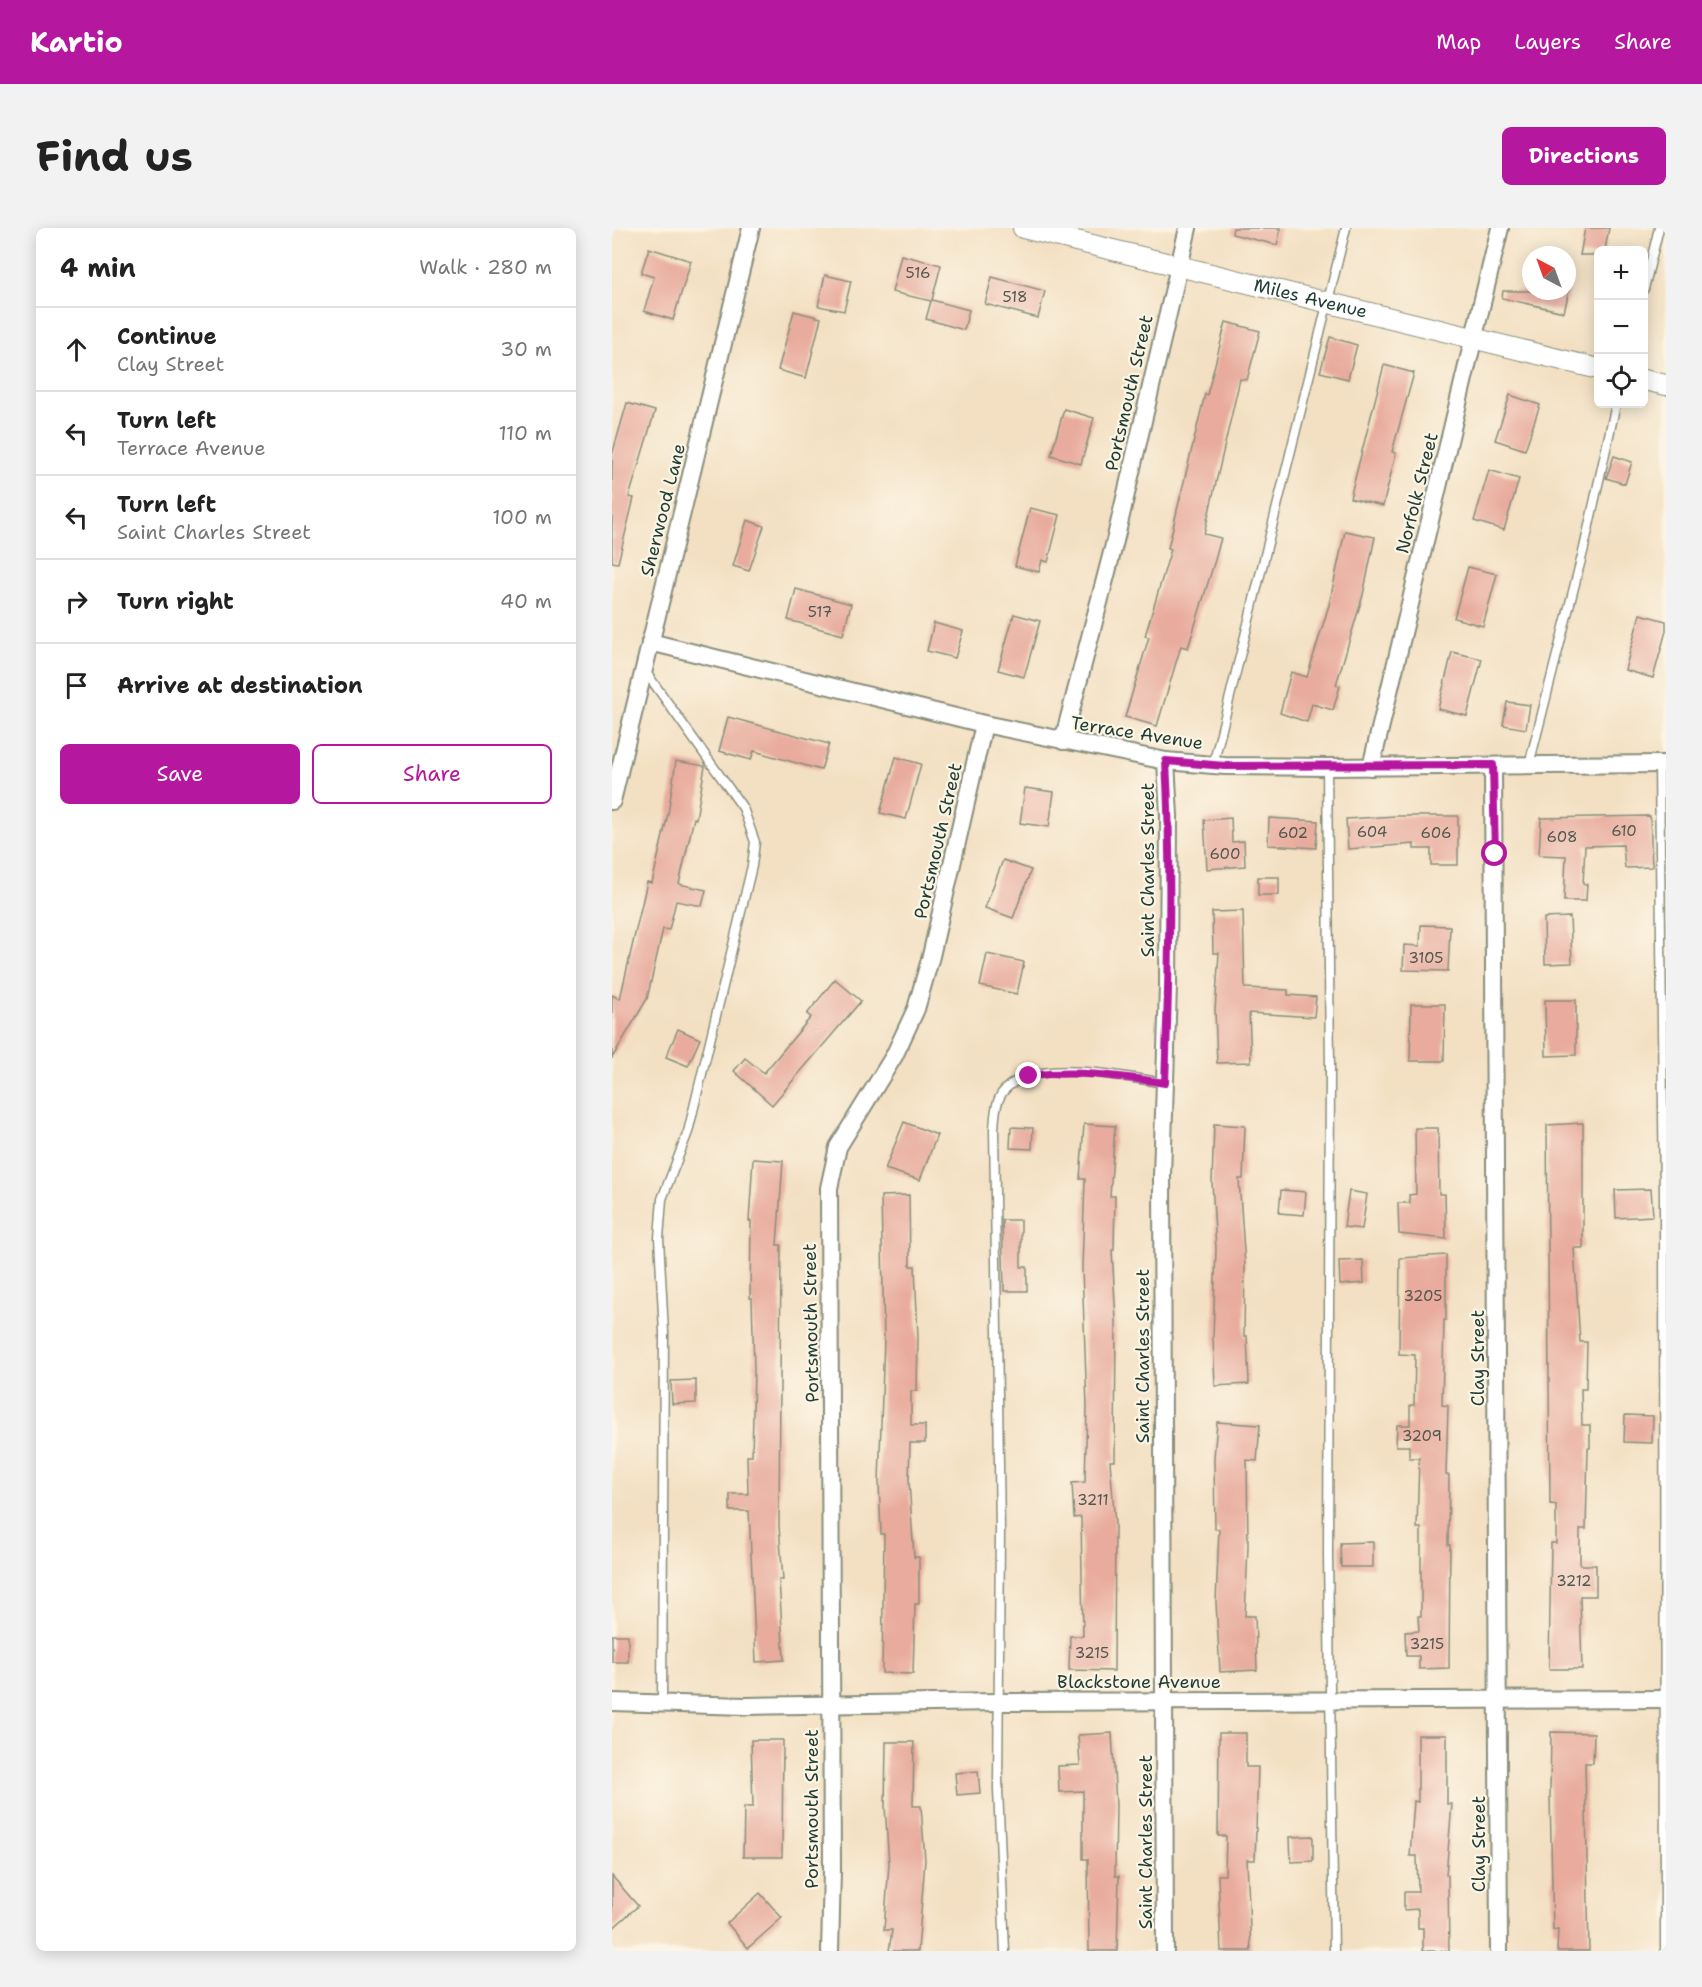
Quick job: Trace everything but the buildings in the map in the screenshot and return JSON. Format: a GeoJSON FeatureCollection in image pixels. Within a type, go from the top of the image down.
{"type":"FeatureCollection","features":[{"type":"Feature","properties":{"kind":"street","name":"Sherwood Lane"},"geometry":{"type":"LineString","coordinates":[[612,801],[751,228]]}},
{"type":"Feature","properties":{"kind":"street","name":"Miles Avenue"},"geometry":{"type":"LineString","coordinates":[[1023,228],[1594,368]]}},
{"type":"Feature","properties":{"kind":"street","name":"Portsmouth Street"},"geometry":{"type":"LineString","coordinates":[[1063,741],[1115,541],[1188,228]]}},
{"type":"Feature","properties":{"kind":"street","name":"Norfolk Street"},"geometry":{"type":"LineString","coordinates":[[1371,767],[1500,228]]}},
{"type":"Feature","properties":{"kind":"street"},"geometry":{"type":"LineString","coordinates":[[1648,381],[1666,385]]}},
{"type":"Feature","properties":{"kind":"street","name":"Terrace Avenue"},"geometry":{"type":"LineString","coordinates":[[650,642],[984,724],[1166,761],[1213,765],[1327,767],[1663,764]]}},
{"type":"Feature","properties":{"kind":"street","name":"Portsmouth Street"},"geometry":{"type":"LineString","coordinates":[[830,1951],[832,1870],[829,1188],[838,1147],[894,1056],[916,1009],[931,957],[984,724]]}},
{"type":"Feature","properties":{"kind":"street","name":"Saint Charles Street"},"geometry":{"type":"LineString","coordinates":[[1165,1951],[1161,1176],[1168,963],[1166,761]]}},
{"type":"Feature","properties":{"kind":"street","name":"Clay Street"},"geometry":{"type":"LineString","coordinates":[[1493,765],[1499,1951]]}},
{"type":"Feature","properties":{"kind":"street","name":"Blackstone Avenue"},"geometry":{"type":"LineString","coordinates":[[612,1702],[746,1706],[998,1702],[1665,1699]]}},
{"type":"Feature","properties":{"kind":"lane"},"geometry":{"type":"LineString","coordinates":[[1213,765],[1346,228]]}},
{"type":"Feature","properties":{"kind":"lane"},"geometry":{"type":"LineString","coordinates":[[1648,273],[1659,228]]}},
{"type":"Feature","properties":{"kind":"lane"},"geometry":{"type":"LineString","coordinates":[[1529,765],[1584,548],[1615,408]]}},
{"type":"Feature","properties":{"kind":"lane"},"geometry":{"type":"LineString","coordinates":[[643,668],[743,808],[752,826],[755,842],[752,866],[688,1132],[662,1199],[659,1238],[664,1333],[662,1704]]}},
{"type":"Feature","properties":{"kind":"lane"},"geometry":{"type":"LineString","coordinates":[[1663,764],[1665,1951]]}},
{"type":"Feature","properties":{"kind":"lane"},"geometry":{"type":"LineString","coordinates":[[1327,767],[1330,1046],[1328,1556],[1334,1951]]}},
{"type":"Feature","properties":{"kind":"lane"},"geometry":{"type":"LineString","coordinates":[[1005,1951],[998,1790],[1000,1507],[994,1129],[996,1106],[1003,1093],[1013,1083],[1029,1076],[1050,1073],[1091,1072],[1165,1083]]}},
{"type":"Feature","properties":{"kind":"route"},"geometry":{"type":"LineString","coordinates":[[1029,1076],[1060,1072],[1091,1072],[1165,1083],[1169,816],[1166,761],[1225,766],[1493,765],[1495,854]]}}]}
